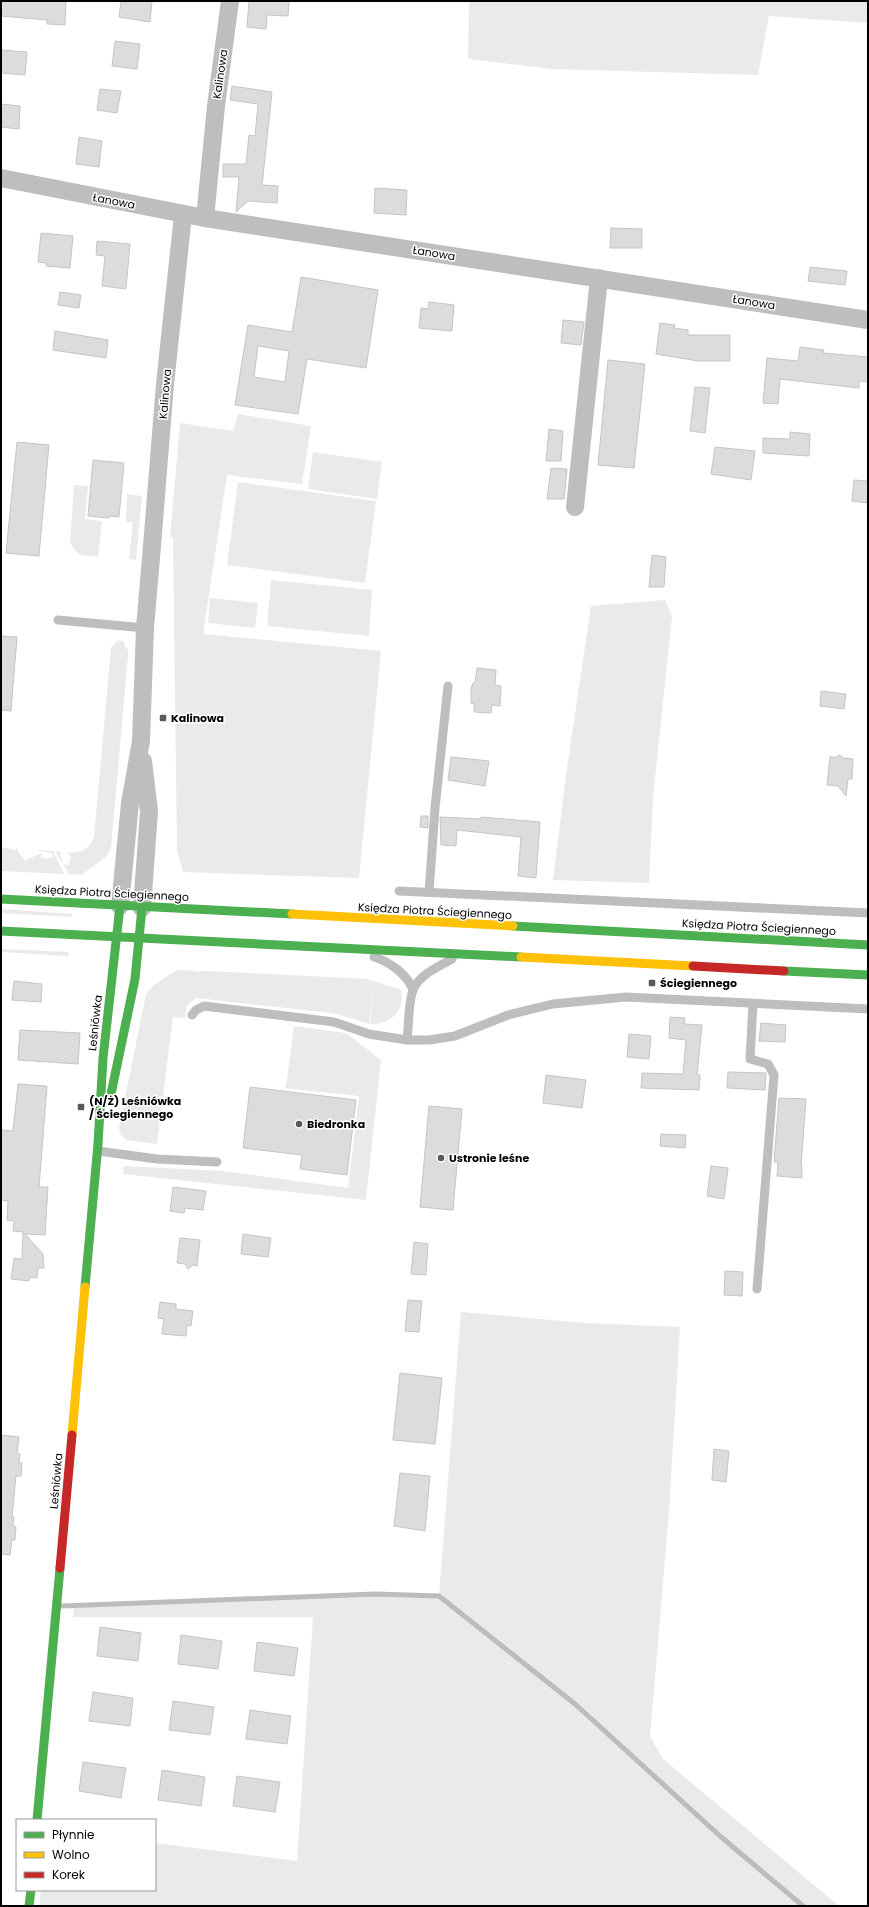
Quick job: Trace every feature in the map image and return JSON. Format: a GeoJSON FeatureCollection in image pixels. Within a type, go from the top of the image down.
{"type":"FeatureCollection","features":[{"type":"Feature","properties":{"kind":"main road","name":"Księdza Piotra Ściegiennego"},"geometry":{"type":"LineString","coordinates":[[1,899],[142,908],[868,945]]}},
{"type":"Feature","properties":{"kind":"main road","name":"Leśniówka"},"geometry":{"type":"LineString","coordinates":[[37,1819],[98,1148],[103,1058],[118,938],[120,906]]}},
{"type":"Feature","properties":{"kind":"main road","name":"Kalinowa"},"geometry":{"type":"LineString","coordinates":[[140,939],[142,908]]}},
{"type":"Feature","properties":{"kind":"main road"},"geometry":{"type":"LineString","coordinates":[[1,931],[868,975]]}},
{"type":"Feature","properties":{"kind":"main road","name":"Leśniówka"},"geometry":{"type":"LineString","coordinates":[[98,1148],[120,1058],[135,979],[140,939]]}},
{"type":"Feature","properties":{"kind":"main road"},"geometry":{"type":"LineString","coordinates":[[29,1906],[30,1891]]}},
{"type":"Feature","properties":{"kind":"street","name":"Kalinowa"},"geometry":{"type":"LineString","coordinates":[[205,218],[216,106],[230,1]]}},
{"type":"Feature","properties":{"kind":"street","name":"Łanowa"},"geometry":{"type":"LineString","coordinates":[[1,178],[183,215],[868,320]]}},
{"type":"Feature","properties":{"kind":"street","name":"Kalinowa"},"geometry":{"type":"LineString","coordinates":[[120,906],[130,803],[141,740],[146,628],[165,384],[183,215]]}},
{"type":"Feature","properties":{"kind":"street"},"geometry":{"type":"LineString","coordinates":[[575,507],[599,278]]}},
{"type":"Feature","properties":{"kind":"street","name":"Kalinowa"},"geometry":{"type":"LineString","coordinates":[[141,740],[149,811],[142,908]]}},
{"type":"Feature","properties":{"kind":"lane"},"geometry":{"type":"LineString","coordinates":[[58,620],[146,628]]}},
{"type":"Feature","properties":{"kind":"lane"},"geometry":{"type":"LineString","coordinates":[[429,892],[435,808],[448,686]]}},
{"type":"Feature","properties":{"kind":"lane"},"geometry":{"type":"LineString","coordinates":[[400,891],[868,913]]}},
{"type":"Feature","properties":{"kind":"lane"},"geometry":{"type":"LineString","coordinates":[[356,950],[380,959],[393,967],[405,976],[413,990]]}},
{"type":"Feature","properties":{"kind":"lane"},"geometry":{"type":"LineString","coordinates":[[407,1040],[413,990],[422,978],[436,967],[460,955]]}},
{"type":"Feature","properties":{"kind":"lane"},"geometry":{"type":"LineString","coordinates":[[192,1016],[196,1010],[204,1006],[334,1022],[369,1034],[407,1040],[440,1039],[455,1036],[508,1015],[553,1004],[604,998],[868,1009]]}},
{"type":"Feature","properties":{"kind":"lane"},"geometry":{"type":"LineString","coordinates":[[753,1004],[750,1059],[768,1064],[774,1074],[757,1289]]}},
{"type":"Feature","properties":{"kind":"lane"},"geometry":{"type":"LineString","coordinates":[[98,1148],[157,1158],[217,1162]]}},
{"type":"Feature","properties":{"kind":"shaded area"},"geometry":{"type":"Polygon","coordinates":[[[469,1],[868,1],[868,23],[769,16],[758,75],[552,69],[468,59],[469,1]]]}},
{"type":"Feature","properties":{"kind":"shaded area"},"geometry":{"type":"Polygon","coordinates":[[[238,414],[311,426],[302,484],[227,475],[203,634],[381,651],[359,878],[183,872],[177,850],[173,537],[170,537],[180,423],[233,431],[238,414]]]}},
{"type":"Feature","properties":{"kind":"shaded area"},"geometry":{"type":"Polygon","coordinates":[[[313,452],[382,462],[377,499],[308,489],[313,452]]]}},
{"type":"Feature","properties":{"kind":"shaded area"},"geometry":{"type":"Polygon","coordinates":[[[238,482],[376,501],[365,583],[227,565],[238,482]]]}},
{"type":"Feature","properties":{"kind":"shaded area"},"geometry":{"type":"Polygon","coordinates":[[[74,485],[88,486],[85,519],[102,521],[98,557],[80,555],[75,551],[70,542],[74,485]]]}},
{"type":"Feature","properties":{"kind":"shaded area"},"geometry":{"type":"Polygon","coordinates":[[[127,494],[142,496],[136,560],[129,559],[133,522],[126,522],[127,494]]]}},
{"type":"Feature","properties":{"kind":"shaded area"},"geometry":{"type":"Polygon","coordinates":[[[271,580],[372,590],[369,636],[267,626],[271,580]]]}},
{"type":"Feature","properties":{"kind":"shaded area"},"geometry":{"type":"Polygon","coordinates":[[[210,598],[258,603],[255,628],[208,623],[210,598]]]}},
{"type":"Feature","properties":{"kind":"shaded area"},"geometry":{"type":"Polygon","coordinates":[[[665,600],[672,616],[653,798],[649,883],[553,880],[566,775],[591,606],[665,600]]]}},
{"type":"Feature","properties":{"kind":"shaded area"},"geometry":{"type":"Polygon","coordinates":[[[118,640],[125,642],[124,645],[128,650],[128,655],[111,848],[106,857],[81,875],[69,874],[55,851],[63,852],[60,854],[63,864],[67,865],[70,862],[71,857],[67,852],[84,850],[90,845],[94,837],[111,648],[118,640]]]}},
{"type":"Feature","properties":{"kind":"shaded area"},"geometry":{"type":"Polygon","coordinates":[[[1,847],[15,850],[18,848],[18,852],[25,861],[39,854],[42,854],[41,857],[47,859],[54,857],[51,853],[36,850],[53,851],[64,874],[1,871],[1,847]]]}},
{"type":"Feature","properties":{"kind":"shaded area"},"geometry":{"type":"Polygon","coordinates":[[[1,909],[72,914],[72,917],[1,913],[1,909]]]}},
{"type":"Feature","properties":{"kind":"shaded area"},"geometry":{"type":"Polygon","coordinates":[[[1,949],[69,952],[68,956],[1,952],[1,949]]]}},
{"type":"Feature","properties":{"kind":"shaded area"},"geometry":{"type":"Polygon","coordinates":[[[177,970],[196,971],[197,973],[199,971],[208,971],[367,979],[401,990],[402,998],[399,1010],[395,1015],[384,1022],[370,1024],[373,989],[369,1024],[331,1013],[196,998],[187,1005],[185,1018],[173,1017],[157,1144],[127,1140],[120,1134],[119,1128],[146,994],[154,985],[177,970]]]}},
{"type":"Feature","properties":{"kind":"shaded area"},"geometry":{"type":"Polygon","coordinates":[[[294,1026],[346,1033],[381,1060],[366,1200],[123,1174],[124,1166],[223,1171],[348,1188],[359,1096],[285,1088],[294,1026]]]}},
{"type":"Feature","properties":{"kind":"shaded area"},"geometry":{"type":"Polygon","coordinates":[[[461,1312],[585,1323],[680,1327],[669,1512],[650,1736],[663,1759],[839,1906],[39,1906],[41,1891],[156,1891],[156,1843],[297,1861],[313,1617],[73,1617],[74,1606],[375,1594],[439,1596],[461,1312]]]}},
{"type":"Feature","properties":{"kind":"building"},"geometry":{"type":"Polygon","coordinates":[[[1,1],[66,1],[65,25],[47,24],[47,20],[1,16],[1,1]]]}},
{"type":"Feature","properties":{"kind":"building"},"geometry":{"type":"Polygon","coordinates":[[[121,1],[152,1],[150,22],[119,17],[121,1]]]}},
{"type":"Feature","properties":{"kind":"building"},"geometry":{"type":"Polygon","coordinates":[[[249,1],[289,1],[288,16],[267,15],[266,29],[247,27],[249,1]]]}},
{"type":"Feature","properties":{"kind":"building"},"geometry":{"type":"Polygon","coordinates":[[[115,41],[140,44],[137,69],[112,66],[115,41]]]}},
{"type":"Feature","properties":{"kind":"building"},"geometry":{"type":"Polygon","coordinates":[[[1,50],[27,52],[25,75],[1,73],[1,50]]]}},
{"type":"Feature","properties":{"kind":"building"},"geometry":{"type":"Polygon","coordinates":[[[232,86],[272,92],[262,185],[278,186],[277,203],[248,201],[236,212],[239,177],[223,177],[223,164],[246,164],[249,135],[255,136],[258,104],[230,100],[232,86]]]}},
{"type":"Feature","properties":{"kind":"building"},"geometry":{"type":"Polygon","coordinates":[[[100,89],[121,91],[117,113],[97,110],[100,89]]]}},
{"type":"Feature","properties":{"kind":"building"},"geometry":{"type":"Polygon","coordinates":[[[1,104],[20,106],[19,129],[1,127],[1,104]]]}},
{"type":"Feature","properties":{"kind":"building"},"geometry":{"type":"Polygon","coordinates":[[[79,137],[102,141],[99,167],[76,164],[79,137]]]}},
{"type":"Feature","properties":{"kind":"building"},"geometry":{"type":"Polygon","coordinates":[[[375,188],[407,190],[406,215],[374,213],[375,188]]]}},
{"type":"Feature","properties":{"kind":"building"},"geometry":{"type":"Polygon","coordinates":[[[611,228],[642,229],[642,248],[610,248],[611,228]]]}},
{"type":"Feature","properties":{"kind":"building"},"geometry":{"type":"Polygon","coordinates":[[[41,233],[73,236],[70,268],[46,266],[46,263],[38,262],[41,233]]]}},
{"type":"Feature","properties":{"kind":"building"},"geometry":{"type":"Polygon","coordinates":[[[97,241],[130,244],[126,289],[102,286],[105,256],[96,255],[97,241]]]}},
{"type":"Feature","properties":{"kind":"building"},"geometry":{"type":"Polygon","coordinates":[[[810,267],[847,271],[845,285],[808,281],[810,267]]]}},
{"type":"Feature","properties":{"kind":"building"},"geometry":{"type":"Polygon","coordinates":[[[301,277],[378,290],[366,368],[307,359],[298,414],[235,405],[248,325],[292,332],[301,277]],[[258,346],[254,377],[285,382],[289,351],[258,346]]]}},
{"type":"Feature","properties":{"kind":"building"},"geometry":{"type":"Polygon","coordinates":[[[60,292],[81,295],[79,308],[58,305],[60,292]]]}},
{"type":"Feature","properties":{"kind":"building"},"geometry":{"type":"Polygon","coordinates":[[[429,302],[454,305],[452,331],[419,328],[421,308],[428,309],[429,302]]]}},
{"type":"Feature","properties":{"kind":"building"},"geometry":{"type":"Polygon","coordinates":[[[563,320],[584,322],[581,345],[561,343],[563,320]]]}},
{"type":"Feature","properties":{"kind":"building"},"geometry":{"type":"Polygon","coordinates":[[[660,323],[675,325],[674,328],[688,330],[688,335],[730,335],[730,361],[698,361],[656,354],[660,323]]]}},
{"type":"Feature","properties":{"kind":"building"},"geometry":{"type":"Polygon","coordinates":[[[55,331],[108,340],[106,358],[53,350],[55,331]]]}},
{"type":"Feature","properties":{"kind":"building"},"geometry":{"type":"Polygon","coordinates":[[[800,347],[824,350],[823,353],[868,357],[868,382],[859,381],[859,388],[780,379],[778,404],[763,403],[767,358],[798,361],[800,347]]]}},
{"type":"Feature","properties":{"kind":"building"},"geometry":{"type":"Polygon","coordinates":[[[608,360],[645,364],[634,468],[598,465],[608,360]]]}},
{"type":"Feature","properties":{"kind":"building"},"geometry":{"type":"Polygon","coordinates":[[[695,387],[710,388],[705,433],[690,431],[695,387]]]}},
{"type":"Feature","properties":{"kind":"building"},"geometry":{"type":"Polygon","coordinates":[[[549,429],[563,431],[561,461],[546,461],[549,429]]]}},
{"type":"Feature","properties":{"kind":"building"},"geometry":{"type":"Polygon","coordinates":[[[790,432],[810,434],[809,456],[763,453],[763,438],[790,439],[790,432]]]}},
{"type":"Feature","properties":{"kind":"building"},"geometry":{"type":"Polygon","coordinates":[[[17,442],[49,445],[39,556],[6,553],[17,442]]]}},
{"type":"Feature","properties":{"kind":"building"},"geometry":{"type":"Polygon","coordinates":[[[715,447],[755,451],[751,480],[711,474],[715,447]]]}},
{"type":"Feature","properties":{"kind":"building"},"geometry":{"type":"Polygon","coordinates":[[[93,460],[124,463],[119,517],[109,516],[109,518],[88,516],[93,460]]]}},
{"type":"Feature","properties":{"kind":"building"},"geometry":{"type":"Polygon","coordinates":[[[551,468],[567,469],[564,499],[547,499],[551,468]]]}},
{"type":"Feature","properties":{"kind":"building"},"geometry":{"type":"Polygon","coordinates":[[[854,480],[868,481],[868,503],[852,501],[854,480]]]}},
{"type":"Feature","properties":{"kind":"building"},"geometry":{"type":"Polygon","coordinates":[[[652,555],[666,557],[664,587],[649,587],[652,555]]]}},
{"type":"Feature","properties":{"kind":"building"},"geometry":{"type":"Polygon","coordinates":[[[1,636],[17,637],[11,711],[1,710],[1,636]]]}},
{"type":"Feature","properties":{"kind":"building"},"geometry":{"type":"Polygon","coordinates":[[[477,668],[496,670],[495,685],[501,686],[500,706],[492,705],[491,713],[474,712],[474,704],[471,703],[471,689],[473,683],[475,683],[477,668]]]}},
{"type":"Feature","properties":{"kind":"building"},"geometry":{"type":"Polygon","coordinates":[[[821,691],[846,694],[844,709],[820,706],[821,691]]]}},
{"type":"Feature","properties":{"kind":"building"},"geometry":{"type":"Polygon","coordinates":[[[840,755],[843,758],[853,759],[852,779],[848,779],[846,796],[838,786],[827,785],[830,757],[840,755]]]}},
{"type":"Feature","properties":{"kind":"building"},"geometry":{"type":"Polygon","coordinates":[[[451,757],[489,761],[485,786],[448,780],[451,757]]]}},
{"type":"Feature","properties":{"kind":"building"},"geometry":{"type":"Polygon","coordinates":[[[421,816],[428,816],[428,828],[420,827],[421,816]]]}},
{"type":"Feature","properties":{"kind":"building"},"geometry":{"type":"Polygon","coordinates":[[[440,817],[481,819],[481,817],[540,822],[536,878],[518,876],[521,837],[457,830],[456,846],[441,845],[440,817]]]}},
{"type":"Feature","properties":{"kind":"building"},"geometry":{"type":"Polygon","coordinates":[[[14,981],[42,984],[41,1002],[12,1000],[14,981]]]}},
{"type":"Feature","properties":{"kind":"building"},"geometry":{"type":"Polygon","coordinates":[[[670,1017],[685,1018],[684,1024],[702,1025],[697,1075],[700,1075],[699,1090],[641,1088],[642,1073],[683,1074],[686,1040],[669,1038],[670,1017]]]}},
{"type":"Feature","properties":{"kind":"building"},"geometry":{"type":"Polygon","coordinates":[[[761,1023],[786,1025],[785,1042],[759,1041],[761,1023]]]}},
{"type":"Feature","properties":{"kind":"building"},"geometry":{"type":"Polygon","coordinates":[[[20,1030],[80,1033],[78,1064],[18,1060],[20,1030]]]}},
{"type":"Feature","properties":{"kind":"building"},"geometry":{"type":"Polygon","coordinates":[[[629,1034],[651,1036],[649,1059],[627,1057],[629,1034]]]}},
{"type":"Feature","properties":{"kind":"building"},"geometry":{"type":"Polygon","coordinates":[[[728,1072],[766,1073],[765,1090],[727,1088],[728,1072]]]}},
{"type":"Feature","properties":{"kind":"building"},"geometry":{"type":"Polygon","coordinates":[[[546,1075],[586,1080],[582,1108],[543,1103],[546,1075]]]}},
{"type":"Feature","properties":{"kind":"building"},"geometry":{"type":"Polygon","coordinates":[[[18,1084],[47,1086],[39,1187],[48,1187],[45,1235],[25,1234],[43,1254],[44,1268],[38,1268],[37,1278],[30,1277],[29,1281],[11,1279],[14,1258],[22,1259],[23,1232],[13,1231],[14,1221],[7,1220],[8,1201],[1,1200],[1,1130],[13,1131],[18,1084]]]}},
{"type":"Feature","properties":{"kind":"building","name":"Biedronka"},"geometry":{"type":"Polygon","coordinates":[[[250,1087],[356,1100],[347,1175],[300,1169],[302,1155],[243,1148],[250,1087]]]}},
{"type":"Feature","properties":{"kind":"building"},"geometry":{"type":"Polygon","coordinates":[[[779,1098],[806,1099],[801,1166],[802,1178],[777,1176],[778,1162],[774,1162],[779,1098]]]}},
{"type":"Feature","properties":{"kind":"building","name":"Ustronie leśne"},"geometry":{"type":"Polygon","coordinates":[[[429,1106],[462,1109],[453,1210],[420,1207],[429,1106]]]}},
{"type":"Feature","properties":{"kind":"building"},"geometry":{"type":"Polygon","coordinates":[[[661,1134],[686,1135],[685,1148],[660,1146],[661,1134]]]}},
{"type":"Feature","properties":{"kind":"building"},"geometry":{"type":"Polygon","coordinates":[[[711,1166],[728,1168],[724,1199],[707,1196],[711,1166]]]}},
{"type":"Feature","properties":{"kind":"building"},"geometry":{"type":"Polygon","coordinates":[[[173,1187],[206,1191],[203,1210],[185,1208],[184,1213],[170,1211],[173,1187]]]}},
{"type":"Feature","properties":{"kind":"building"},"geometry":{"type":"Polygon","coordinates":[[[243,1234],[271,1238],[268,1257],[241,1254],[243,1234]]]}},
{"type":"Feature","properties":{"kind":"building"},"geometry":{"type":"Polygon","coordinates":[[[180,1238],[200,1240],[197,1266],[193,1265],[188,1269],[185,1264],[177,1263],[180,1238]]]}},
{"type":"Feature","properties":{"kind":"building"},"geometry":{"type":"Polygon","coordinates":[[[414,1242],[428,1244],[426,1275],[411,1274],[414,1242]]]}},
{"type":"Feature","properties":{"kind":"building"},"geometry":{"type":"Polygon","coordinates":[[[725,1271],[743,1272],[742,1296],[724,1295],[725,1271]]]}},
{"type":"Feature","properties":{"kind":"building"},"geometry":{"type":"Polygon","coordinates":[[[408,1300],[422,1301],[419,1332],[405,1331],[408,1300]]]}},
{"type":"Feature","properties":{"kind":"building"},"geometry":{"type":"Polygon","coordinates":[[[160,1302],[176,1304],[176,1309],[193,1311],[191,1326],[187,1325],[186,1336],[162,1334],[164,1319],[158,1318],[160,1302]]]}},
{"type":"Feature","properties":{"kind":"building"},"geometry":{"type":"Polygon","coordinates":[[[400,1373],[442,1378],[435,1444],[393,1440],[400,1373]]]}},
{"type":"Feature","properties":{"kind":"building"},"geometry":{"type":"Polygon","coordinates":[[[1,1435],[19,1437],[17,1453],[20,1454],[19,1463],[22,1463],[21,1476],[16,1476],[12,1517],[14,1517],[13,1526],[16,1527],[15,1540],[12,1540],[10,1555],[1,1554],[1,1435]]]}},
{"type":"Feature","properties":{"kind":"building"},"geometry":{"type":"Polygon","coordinates":[[[714,1449],[729,1451],[726,1482],[712,1480],[714,1449]]]}},
{"type":"Feature","properties":{"kind":"building"},"geometry":{"type":"Polygon","coordinates":[[[400,1473],[430,1476],[425,1531],[394,1526],[400,1473]]]}},
{"type":"Feature","properties":{"kind":"building"},"geometry":{"type":"Polygon","coordinates":[[[100,1627],[141,1633],[138,1661],[97,1656],[100,1627]]]}},
{"type":"Feature","properties":{"kind":"building"},"geometry":{"type":"Polygon","coordinates":[[[181,1635],[222,1641],[218,1669],[178,1664],[181,1635]]]}},
{"type":"Feature","properties":{"kind":"building"},"geometry":{"type":"Polygon","coordinates":[[[257,1642],[298,1648],[294,1676],[254,1671],[257,1642]]]}},
{"type":"Feature","properties":{"kind":"building"},"geometry":{"type":"Polygon","coordinates":[[[93,1692],[133,1698],[130,1726],[89,1721],[93,1692]]]}},
{"type":"Feature","properties":{"kind":"building"},"geometry":{"type":"Polygon","coordinates":[[[173,1701],[214,1707],[210,1735],[169,1730],[173,1701]]]}},
{"type":"Feature","properties":{"kind":"building"},"geometry":{"type":"Polygon","coordinates":[[[250,1710],[291,1716],[287,1744],[246,1739],[250,1710]]]}},
{"type":"Feature","properties":{"kind":"building"},"geometry":{"type":"Polygon","coordinates":[[[83,1762],[126,1768],[121,1798],[79,1791],[83,1762]]]}},
{"type":"Feature","properties":{"kind":"building"},"geometry":{"type":"Polygon","coordinates":[[[162,1770],[205,1777],[201,1806],[158,1800],[162,1770]]]}},
{"type":"Feature","properties":{"kind":"building"},"geometry":{"type":"Polygon","coordinates":[[[237,1776],[280,1782],[275,1812],[233,1806],[237,1776]]]}},
{"type":"Feature","properties":{"kind":"waterway"},"geometry":{"type":"LineString","coordinates":[[62,1606],[375,1594],[439,1596],[575,1704],[720,1836],[803,1906]]}},
{"type":"Feature","properties":{"kind":"traffic: fast"},"geometry":{"type":"LineString","coordinates":[[1,899],[292,914]]}},
{"type":"Feature","properties":{"kind":"traffic: fast"},"geometry":{"type":"LineString","coordinates":[[85,1287],[98,1144],[103,1058],[120,906]]}},
{"type":"Feature","properties":{"kind":"traffic: fast"},"geometry":{"type":"LineString","coordinates":[[111,1094],[135,979],[142,908]]}},
{"type":"Feature","properties":{"kind":"traffic: fast"},"geometry":{"type":"LineString","coordinates":[[513,926],[868,945]]}},
{"type":"Feature","properties":{"kind":"traffic: fast"},"geometry":{"type":"LineString","coordinates":[[1,931],[521,957]]}},
{"type":"Feature","properties":{"kind":"traffic: fast"},"geometry":{"type":"LineString","coordinates":[[784,971],[868,975]]}},
{"type":"Feature","properties":{"kind":"traffic: fast"},"geometry":{"type":"LineString","coordinates":[[37,1819],[60,1568]]}},
{"type":"Feature","properties":{"kind":"traffic: fast"},"geometry":{"type":"LineString","coordinates":[[29,1906],[31,1891]]}},
{"type":"Feature","properties":{"kind":"traffic: slow"},"geometry":{"type":"LineString","coordinates":[[292,914],[513,926]]}},
{"type":"Feature","properties":{"kind":"traffic: slow"},"geometry":{"type":"LineString","coordinates":[[521,957],[693,966]]}},
{"type":"Feature","properties":{"kind":"traffic: slow"},"geometry":{"type":"LineString","coordinates":[[72,1435],[85,1287]]}},
{"type":"Feature","properties":{"kind":"traffic: jam"},"geometry":{"type":"LineString","coordinates":[[693,966],[784,971]]}},
{"type":"Feature","properties":{"kind":"traffic: jam"},"geometry":{"type":"LineString","coordinates":[[60,1568],[72,1435]]}},
{"type":"Feature","properties":{"kind":"place","name":"Kalinowa"},"geometry":{"type":"Point","coordinates":[163,718]}},
{"type":"Feature","properties":{"kind":"place","name":"Ściegiennego"},"geometry":{"type":"Point","coordinates":[652,983]}},
{"type":"Feature","properties":{"kind":"place","name":"(N/Ż) Leśniówka / Ściegiennego"},"geometry":{"type":"Point","coordinates":[81,1107]}},
{"type":"Feature","properties":{"kind":"place","name":"Biedronka"},"geometry":{"type":"Point","coordinates":[299,1124]}},
{"type":"Feature","properties":{"kind":"place","name":"Ustronie leśne"},"geometry":{"type":"Point","coordinates":[441,1158]}}]}
